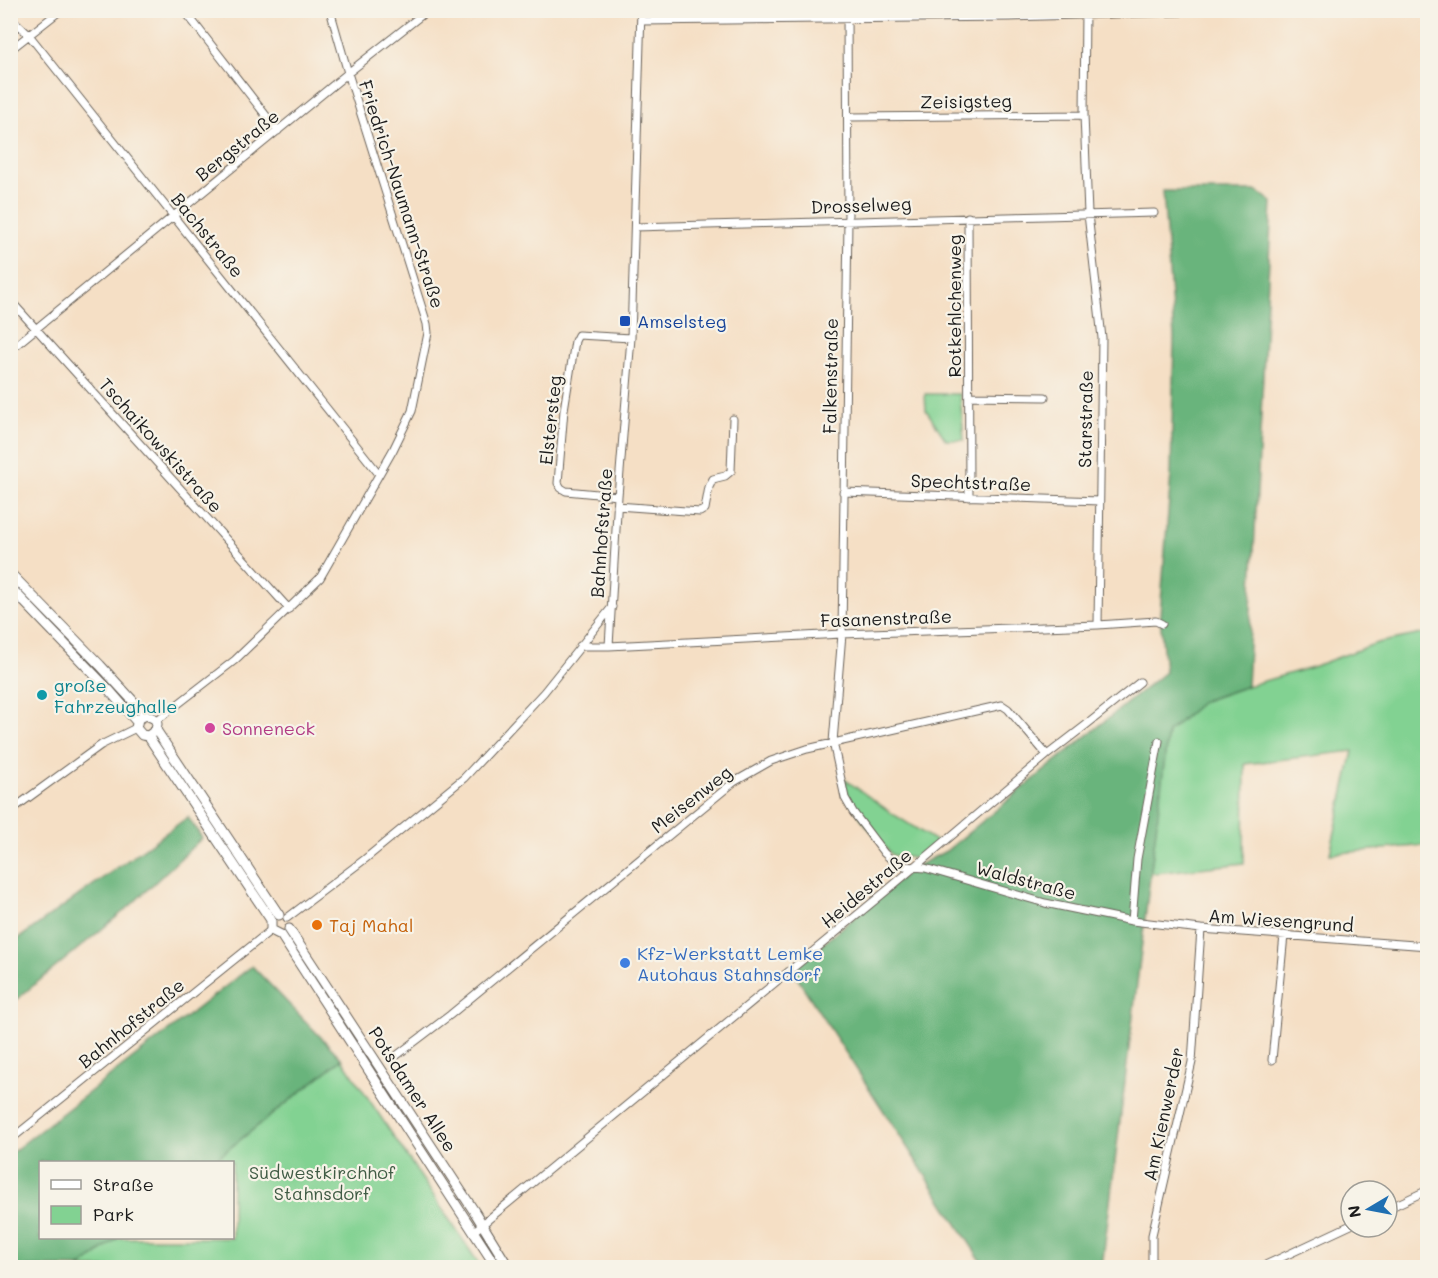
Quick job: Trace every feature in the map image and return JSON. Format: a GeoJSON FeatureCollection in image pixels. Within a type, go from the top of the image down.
{"type":"FeatureCollection","features":[{"type":"Feature","properties":{"kind":"street"},"geometry":{"type":"LineString","coordinates":[[10,50],[61,10]]}},
{"type":"Feature","properties":{"kind":"street"},"geometry":{"type":"LineString","coordinates":[[184,10],[278,131]]}},
{"type":"Feature","properties":{"kind":"street","name":"Friedrich-Naumann-Straße"},"geometry":{"type":"LineString","coordinates":[[156,726],[235,660],[320,578],[380,474],[412,411],[428,333],[427,324],[330,10]]}},
{"type":"Feature","properties":{"kind":"street","name":"Bergstraße"},"geometry":{"type":"LineString","coordinates":[[10,350],[348,73],[429,10]]}},
{"type":"Feature","properties":{"kind":"street","name":"Bahnhofstraße"},"geometry":{"type":"LineString","coordinates":[[10,1140],[277,921],[365,859],[455,786],[544,692],[612,607],[617,506],[631,338],[641,10]]}},
{"type":"Feature","properties":{"kind":"street","name":"Falkenstraße"},"geometry":{"type":"LineString","coordinates":[[833,742],[842,634],[848,221],[847,10]]}},
{"type":"Feature","properties":{"kind":"street"},"geometry":{"type":"LineString","coordinates":[[640,21],[847,19],[1181,12],[1185,10]]}},
{"type":"Feature","properties":{"kind":"street","name":"Starstraße"},"geometry":{"type":"LineString","coordinates":[[1085,13],[1084,115],[1088,214],[1102,338],[1098,625]]}},
{"type":"Feature","properties":{"kind":"street","name":"Bachstraße"},"geometry":{"type":"LineString","coordinates":[[10,17],[30,35],[380,474]]}},
{"type":"Feature","properties":{"kind":"street","name":"Zeisigsteg"},"geometry":{"type":"LineString","coordinates":[[848,117],[1084,115]]}},
{"type":"Feature","properties":{"kind":"street"},"geometry":{"type":"LineString","coordinates":[[1088,214],[1154,213]]}},
{"type":"Feature","properties":{"kind":"street","name":"Drosselweg"},"geometry":{"type":"LineString","coordinates":[[635,226],[1088,214]]}},
{"type":"Feature","properties":{"kind":"street","name":"Rotkehlchenweg"},"geometry":{"type":"LineString","coordinates":[[968,217],[969,497]]}},
{"type":"Feature","properties":{"kind":"street","name":"Tschaikowskistraße"},"geometry":{"type":"LineString","coordinates":[[10,300],[289,609]]}},
{"type":"Feature","properties":{"kind":"street","name":"Elstersteg"},"geometry":{"type":"LineString","coordinates":[[618,496],[566,491],[561,488],[558,483],[564,410],[575,341],[578,335],[631,338]]}},
{"type":"Feature","properties":{"kind":"street","name":"Rotkehlchenweg"},"geometry":{"type":"LineString","coordinates":[[969,396],[1044,397]]}},
{"type":"Feature","properties":{"kind":"street"},"geometry":{"type":"LineString","coordinates":[[617,506],[700,512],[705,509],[708,487],[713,479],[725,476],[730,471],[734,419]]}},
{"type":"Feature","properties":{"kind":"street","name":"Spechtstraße"},"geometry":{"type":"LineString","coordinates":[[843,492],[1098,501]]}},
{"type":"Feature","properties":{"kind":"street"},"geometry":{"type":"LineString","coordinates":[[10,573],[146,715],[152,717],[277,921],[289,924],[285,932],[277,921],[148,736],[139,734],[137,725],[109,690],[10,587]]}},
{"type":"Feature","properties":{"kind":"street"},"geometry":{"type":"LineString","coordinates":[[609,646],[612,607]]}},
{"type":"Feature","properties":{"kind":"street","name":"Fasanenstraße"},"geometry":{"type":"LineString","coordinates":[[580,646],[1156,621],[1162,624]]}},
{"type":"Feature","properties":{"kind":"street","name":"Heidestraße"},"geometry":{"type":"LineString","coordinates":[[473,1232],[913,868],[1047,754],[1140,682]]}},
{"type":"Feature","properties":{"kind":"street","name":"Meisenweg"},"geometry":{"type":"LineString","coordinates":[[396,1056],[450,1015],[734,782],[771,761],[833,742],[1002,705],[1047,754]]}},
{"type":"Feature","properties":{"kind":"street"},"geometry":{"type":"LineString","coordinates":[[10,811],[101,746],[137,725],[146,715]]}},
{"type":"Feature","properties":{"kind":"street"},"geometry":{"type":"LineString","coordinates":[[148,736],[156,726]]}},
{"type":"Feature","properties":{"kind":"street"},"geometry":{"type":"LineString","coordinates":[[1132,921],[1137,859],[1158,741]]}},
{"type":"Feature","properties":{"kind":"street","name":"Waldstraße"},"geometry":{"type":"LineString","coordinates":[[833,742],[845,798],[884,853],[895,862],[913,868],[925,868],[1045,903],[1132,921]]}},
{"type":"Feature","properties":{"kind":"street","name":"Am Wiesengrund"},"geometry":{"type":"LineString","coordinates":[[1132,921],[1201,929],[1428,946]]}},
{"type":"Feature","properties":{"kind":"street","name":"Am Kienwerder"},"geometry":{"type":"LineString","coordinates":[[1152,1268],[1152,1235],[1192,1062],[1201,929]]}},
{"type":"Feature","properties":{"kind":"street","name":"Potsdamer Allee"},"geometry":{"type":"LineString","coordinates":[[285,932],[483,1225],[509,1268]]}},
{"type":"Feature","properties":{"kind":"street","name":"Potsdamer Allee"},"geometry":{"type":"LineString","coordinates":[[285,932],[497,1268]]}},
{"type":"Feature","properties":{"kind":"street"},"geometry":{"type":"LineString","coordinates":[[1272,1060],[1284,935]]}},
{"type":"Feature","properties":{"kind":"street"},"geometry":{"type":"LineString","coordinates":[[1399,1203],[1428,1190]]}},
{"type":"Feature","properties":{"kind":"street"},"geometry":{"type":"LineString","coordinates":[[1259,1268],[1339,1231]]}},
{"type":"Feature","properties":{"kind":"green space"},"geometry":{"type":"Polygon","coordinates":[[[1163,191],[1257,191],[1272,202],[1247,686],[1203,701],[1168,732],[1102,1267],[985,1267],[792,970],[913,868],[946,851],[1165,672],[1160,615],[1171,474],[1174,337],[1163,191]]]}},
{"type":"Feature","properties":{"kind":"green space"},"geometry":{"type":"Polygon","coordinates":[[[925,394],[960,394],[964,440],[946,440],[926,410],[925,394]]]}},
{"type":"Feature","properties":{"kind":"green space"},"geometry":{"type":"Polygon","coordinates":[[[1427,633],[1427,845],[1330,854],[1353,751],[1245,764],[1244,863],[1139,875],[1168,732],[1201,702],[1312,667],[1377,643],[1427,633]]]}},
{"type":"Feature","properties":{"kind":"green space"},"geometry":{"type":"Polygon","coordinates":[[[843,778],[939,843],[920,859],[892,855],[856,811],[843,778]]]}},
{"type":"Feature","properties":{"kind":"green space"},"geometry":{"type":"Polygon","coordinates":[[[188,817],[202,838],[130,906],[11,1004],[11,944],[188,817]]]}},
{"type":"Feature","properties":{"kind":"green space"},"geometry":{"type":"Polygon","coordinates":[[[252,966],[342,1059],[213,1161],[39,1161],[39,1239],[117,1239],[80,1267],[11,1267],[11,1153],[252,966]]]}},
{"type":"Feature","properties":{"kind":"green space","name":"Südwestkirchhof Stahnsdorf"},"geometry":{"type":"Polygon","coordinates":[[[342,1059],[481,1267],[80,1268],[117,1239],[234,1239],[234,1161],[213,1161],[342,1059]]]}},
{"type":"Feature","properties":{"kind":"place","name":"Amselsteg"},"geometry":{"type":"Point","coordinates":[625,321]}},
{"type":"Feature","properties":{"kind":"place","name":"große Fahrzeughalle"},"geometry":{"type":"Point","coordinates":[42,695]}},
{"type":"Feature","properties":{"kind":"place","name":"Sonneneck"},"geometry":{"type":"Point","coordinates":[210,728]}},
{"type":"Feature","properties":{"kind":"place","name":"Taj Mahal"},"geometry":{"type":"Point","coordinates":[317,925]}},
{"type":"Feature","properties":{"kind":"place","name":"Kfz-Werkstatt Lemke Autohaus Stahnsdorf"},"geometry":{"type":"Point","coordinates":[625,963]}}]}
